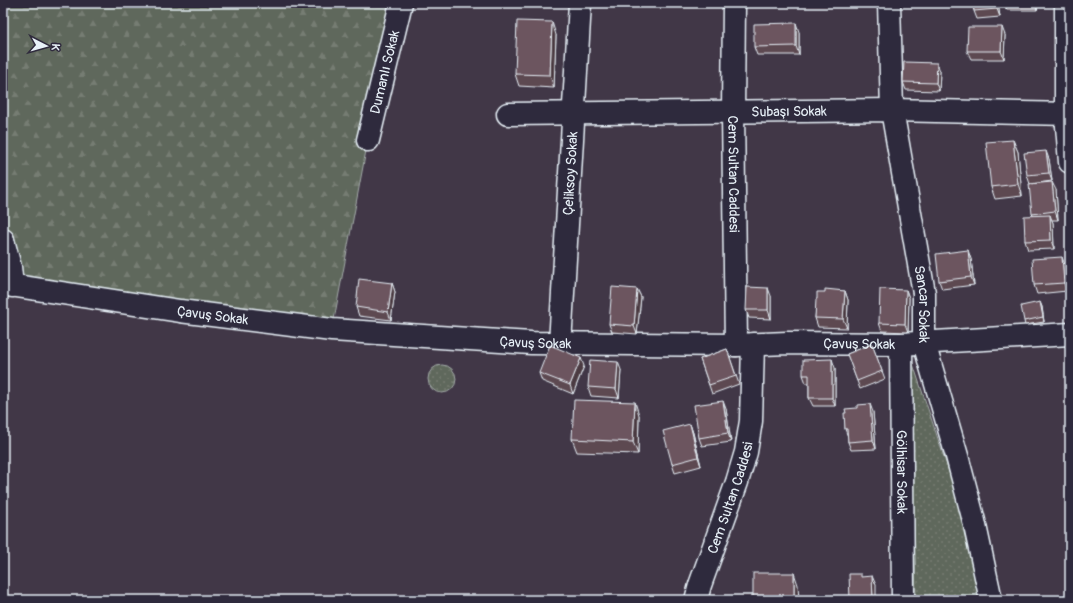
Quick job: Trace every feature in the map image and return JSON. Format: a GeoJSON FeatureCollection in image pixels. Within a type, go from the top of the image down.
{"type":"FeatureCollection","features":[{"type":"Feature","properties":{"kind":"street","name":"Dumanlı Sokak"},"geometry":{"type":"LineString","coordinates":[[368,140],[401,3]]}},
{"type":"Feature","properties":{"kind":"street","name":"Çeliksoy Sokak"},"geometry":{"type":"LineString","coordinates":[[560,344],[580,3]]}},
{"type":"Feature","properties":{"kind":"street","name":"Cem Sultan Caddesi"},"geometry":{"type":"LineString","coordinates":[[696,600],[700,585],[738,482],[746,452],[751,421],[744,344],[733,112],[734,3]]}},
{"type":"Feature","properties":{"kind":"street","name":"Sancar Sokak"},"geometry":{"type":"LineString","coordinates":[[889,3],[892,110],[924,293],[924,343],[957,456],[974,521],[991,600]]}},
{"type":"Feature","properties":{"kind":"street"},"geometry":{"type":"LineString","coordinates":[[1066,3],[1070,162]]}},
{"type":"Feature","properties":{"kind":"street","name":"Subaşı Sokak"},"geometry":{"type":"LineString","coordinates":[[508,114],[892,110],[1068,114]]}},
{"type":"Feature","properties":{"kind":"street"},"geometry":{"type":"LineString","coordinates":[[3,240],[10,267],[8,285]]}},
{"type":"Feature","properties":{"kind":"street","name":"Çavuş Sokak"},"geometry":{"type":"LineString","coordinates":[[8,285],[180,311],[332,330],[524,343],[901,344],[1070,334]]}},
{"type":"Feature","properties":{"kind":"street","name":"Gölhisar Sokak"},"geometry":{"type":"LineString","coordinates":[[901,344],[903,600]]}},
{"type":"Feature","properties":{"kind":"green space"},"geometry":{"type":"Polygon","coordinates":[[[3,3],[401,3],[368,140],[332,330],[12,286],[3,240],[3,3]]]}},
{"type":"Feature","properties":{"kind":"green space"},"geometry":{"type":"Polygon","coordinates":[[[910,355],[953,484],[981,600],[916,600],[910,355]]]}},
{"type":"Feature","properties":{"kind":"green space"},"geometry":{"type":"Polygon","coordinates":[[[442,365],[452,369],[456,379],[452,389],[442,393],[432,389],[428,379],[432,369],[442,365]]]}},
{"type":"Feature","properties":{"kind":"building"},"geometry":{"type":"Polygon","coordinates":[[[973,3],[996,3],[997,9],[974,11],[973,3]]]}},
{"type":"Feature","properties":{"kind":"building"},"geometry":{"type":"Polygon","coordinates":[[[517,21],[552,22],[550,75],[515,74],[517,21]]]}},
{"type":"Feature","properties":{"kind":"building"},"geometry":{"type":"Polygon","coordinates":[[[796,23],[796,46],[754,47],[754,24],[796,23]]]}},
{"type":"Feature","properties":{"kind":"building"},"geometry":{"type":"Polygon","coordinates":[[[968,27],[1002,27],[1001,51],[967,51],[968,27]]]}},
{"type":"Feature","properties":{"kind":"building"},"geometry":{"type":"Polygon","coordinates":[[[904,62],[937,63],[936,83],[903,82],[904,62]]]}},
{"type":"Feature","properties":{"kind":"building"},"geometry":{"type":"Polygon","coordinates":[[[1013,140],[1018,184],[991,187],[986,142],[1013,140]]]}},
{"type":"Feature","properties":{"kind":"building"},"geometry":{"type":"Polygon","coordinates":[[[1046,151],[1049,173],[1027,175],[1024,153],[1046,151]]]}},
{"type":"Feature","properties":{"kind":"building"},"geometry":{"type":"Polygon","coordinates":[[[1052,182],[1055,211],[1032,214],[1029,184],[1052,182]]]}},
{"type":"Feature","properties":{"kind":"building"},"geometry":{"type":"Polygon","coordinates":[[[1050,215],[1051,240],[1025,241],[1024,216],[1050,215]]]}},
{"type":"Feature","properties":{"kind":"building"},"geometry":{"type":"Polygon","coordinates":[[[968,250],[971,277],[939,281],[936,254],[968,250]]]}},
{"type":"Feature","properties":{"kind":"building"},"geometry":{"type":"Polygon","coordinates":[[[1062,257],[1064,283],[1034,285],[1032,259],[1062,257]]]}},
{"type":"Feature","properties":{"kind":"building"},"geometry":{"type":"Polygon","coordinates":[[[359,279],[392,283],[388,312],[356,307],[359,279]]]}},
{"type":"Feature","properties":{"kind":"building"},"geometry":{"type":"Polygon","coordinates":[[[612,287],[637,289],[634,326],[609,324],[612,287]]]}},
{"type":"Feature","properties":{"kind":"building"},"geometry":{"type":"Polygon","coordinates":[[[747,287],[768,288],[768,310],[746,310],[747,287]]]}},
{"type":"Feature","properties":{"kind":"building"},"geometry":{"type":"Polygon","coordinates":[[[825,289],[845,291],[843,319],[815,318],[817,292],[825,292],[825,289]]]}},
{"type":"Feature","properties":{"kind":"building"},"geometry":{"type":"Polygon","coordinates":[[[880,289],[906,290],[905,324],[879,323],[880,289]]]}},
{"type":"Feature","properties":{"kind":"building"},"geometry":{"type":"Polygon","coordinates":[[[1040,302],[1043,317],[1024,321],[1021,306],[1040,302]]]}},
{"type":"Feature","properties":{"kind":"building"},"geometry":{"type":"Polygon","coordinates":[[[872,344],[882,371],[857,381],[847,354],[872,344]]]}},
{"type":"Feature","properties":{"kind":"building"},"geometry":{"type":"Polygon","coordinates":[[[550,345],[581,358],[570,385],[539,373],[550,345]]]}},
{"type":"Feature","properties":{"kind":"building"},"geometry":{"type":"Polygon","coordinates":[[[727,349],[736,376],[709,385],[700,359],[727,349]]]}},
{"type":"Feature","properties":{"kind":"building"},"geometry":{"type":"Polygon","coordinates":[[[832,359],[832,398],[809,398],[809,375],[803,375],[803,360],[832,359]]]}},
{"type":"Feature","properties":{"kind":"building"},"geometry":{"type":"Polygon","coordinates":[[[590,360],[618,362],[616,389],[588,387],[590,360]]]}},
{"type":"Feature","properties":{"kind":"building"},"geometry":{"type":"Polygon","coordinates":[[[574,400],[635,402],[633,442],[572,439],[574,400]]]}},
{"type":"Feature","properties":{"kind":"building"},"geometry":{"type":"Polygon","coordinates":[[[723,401],[728,433],[699,438],[694,405],[723,401]]]}},
{"type":"Feature","properties":{"kind":"building"},"geometry":{"type":"Polygon","coordinates":[[[870,404],[873,440],[848,442],[847,429],[845,429],[845,409],[857,408],[857,405],[870,404]]]}},
{"type":"Feature","properties":{"kind":"building"},"geometry":{"type":"Polygon","coordinates":[[[690,424],[698,457],[672,464],[663,431],[690,424]]]}},
{"type":"Feature","properties":{"kind":"building"},"geometry":{"type":"Polygon","coordinates":[[[753,573],[794,573],[794,600],[753,600],[753,573]]]}},
{"type":"Feature","properties":{"kind":"building"},"geometry":{"type":"Polygon","coordinates":[[[849,574],[861,574],[861,577],[872,576],[873,600],[850,600],[849,574]]]}}]}
